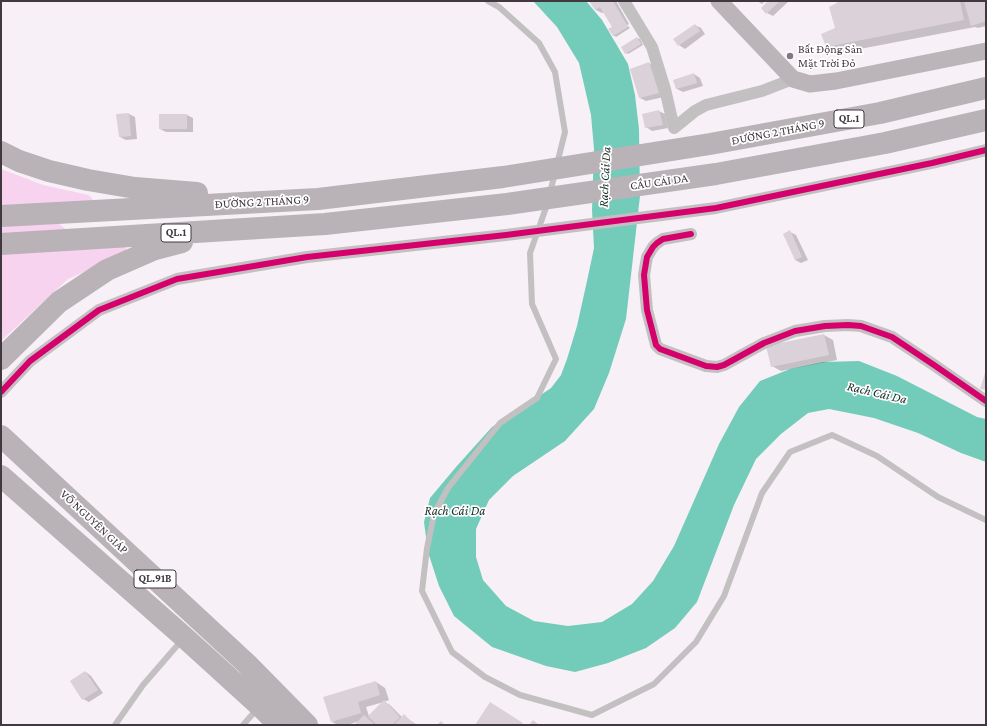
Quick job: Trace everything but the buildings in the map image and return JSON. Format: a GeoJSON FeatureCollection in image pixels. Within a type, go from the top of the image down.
{"type":"FeatureCollection","features":[{"type":"Feature","properties":{"kind":"highway","name":"ĐƯỜNG 2 THÁNG 9"},"geometry":{"type":"LineString","coordinates":[[10,215],[318,199],[503,177],[710,144],[880,113],[986,88]]}},
{"type":"Feature","properties":{"kind":"highway","name":"CẦU CÁI DA"},"geometry":{"type":"LineString","coordinates":[[325,224],[507,204],[716,174],[885,143],[986,120]]}},
{"type":"Feature","properties":{"kind":"highway"},"geometry":{"type":"LineString","coordinates":[[1,152],[19,161],[49,171],[88,180],[135,188],[187,193],[318,199]]}},
{"type":"Feature","properties":{"kind":"highway"},"geometry":{"type":"LineString","coordinates":[[1,359],[59,302],[107,270],[155,249],[199,237],[325,224]]}},
{"type":"Feature","properties":{"kind":"highway","name":"QL.1"},"geometry":{"type":"LineString","coordinates":[[1,244],[325,224]]}},
{"type":"Feature","properties":{"kind":"highway","name":"VÕ NGUYÊN GIÁP"},"geometry":{"type":"LineString","coordinates":[[1,436],[246,664],[307,725]]}},
{"type":"Feature","properties":{"kind":"highway","name":"QL.91B"},"geometry":{"type":"LineString","coordinates":[[1,476],[184,637],[279,725]]}},
{"type":"Feature","properties":{"kind":"street"},"geometry":{"type":"LineString","coordinates":[[624,1],[652,47],[665,89],[674,128],[706,104],[762,91],[793,79]]}},
{"type":"Feature","properties":{"kind":"street"},"geometry":{"type":"LineString","coordinates":[[719,1],[793,79],[810,84],[836,81],[986,51]]}},
{"type":"Feature","properties":{"kind":"street"},"geometry":{"type":"LineString","coordinates":[[1,392],[30,361],[99,310],[177,278],[307,257],[506,235],[716,208],[932,163],[986,150]]}},
{"type":"Feature","properties":{"kind":"street"},"geometry":{"type":"LineString","coordinates":[[691,234],[663,239],[653,247],[647,257],[644,275],[647,310],[656,345],[660,349],[706,366],[717,367],[724,365],[764,343],[795,331],[825,326],[861,326],[892,337],[986,401]]}},
{"type":"Feature","properties":{"kind":"lane"},"geometry":{"type":"LineString","coordinates":[[488,1],[499,6],[539,42],[555,72],[565,132],[548,203],[530,254],[532,304],[556,360],[537,398],[500,423],[448,488],[434,514],[427,548],[422,591],[452,652],[485,677],[520,695],[592,715],[654,684],[696,642],[724,596],[762,492],[790,452],[832,435],[877,456],[938,497],[986,520]]}},
{"type":"Feature","properties":{"kind":"lane"},"geometry":{"type":"LineString","coordinates":[[115,725],[143,685],[184,637]]}},
{"type":"Feature","properties":{"kind":"lane"},"geometry":{"type":"LineString","coordinates":[[243,725],[260,706]]}},
{"type":"Feature","properties":{"kind":"shaded area"},"geometry":{"type":"Polygon","coordinates":[[[1,169],[43,185],[89,195],[94,201],[38,205],[87,248],[125,246],[128,253],[68,279],[1,341],[1,169]]]}},
{"type":"Feature","properties":{"kind":"water","name":"Rạch Cái Da"},"geometry":{"type":"Polygon","coordinates":[[[533,1],[586,1],[602,20],[628,64],[635,95],[639,129],[640,196],[626,319],[609,373],[594,409],[565,441],[513,476],[489,500],[476,529],[476,557],[483,580],[506,606],[534,621],[568,626],[602,622],[632,604],[653,581],[674,546],[719,444],[739,407],[760,381],[790,369],[823,362],[859,361],[897,376],[977,417],[986,419],[986,462],[961,453],[918,433],[874,418],[829,409],[808,413],[781,434],[756,459],[734,505],[697,602],[675,628],[646,648],[608,663],[575,672],[546,666],[492,647],[454,616],[439,586],[428,552],[424,522],[430,498],[492,427],[551,388],[561,375],[577,326],[594,248],[592,210],[594,149],[591,115],[579,63],[557,27],[533,1]]]}},
{"type":"Feature","properties":{"kind":"cycle path"},"geometry":{"type":"LineString","coordinates":[[1,392],[30,361],[99,310],[177,279],[307,257],[506,235],[716,208],[932,163],[986,150]]}},
{"type":"Feature","properties":{"kind":"cycle path"},"geometry":{"type":"LineString","coordinates":[[691,234],[663,239],[653,247],[647,257],[644,275],[647,310],[656,345],[660,349],[706,366],[717,367],[724,365],[764,343],[795,331],[825,326],[861,326],[892,337],[986,401]]}},
{"type":"Feature","properties":{"kind":"place","name":"Bất Động Sản Mặt Trời Đỏ"},"geometry":{"type":"Point","coordinates":[790,56]}}]}
